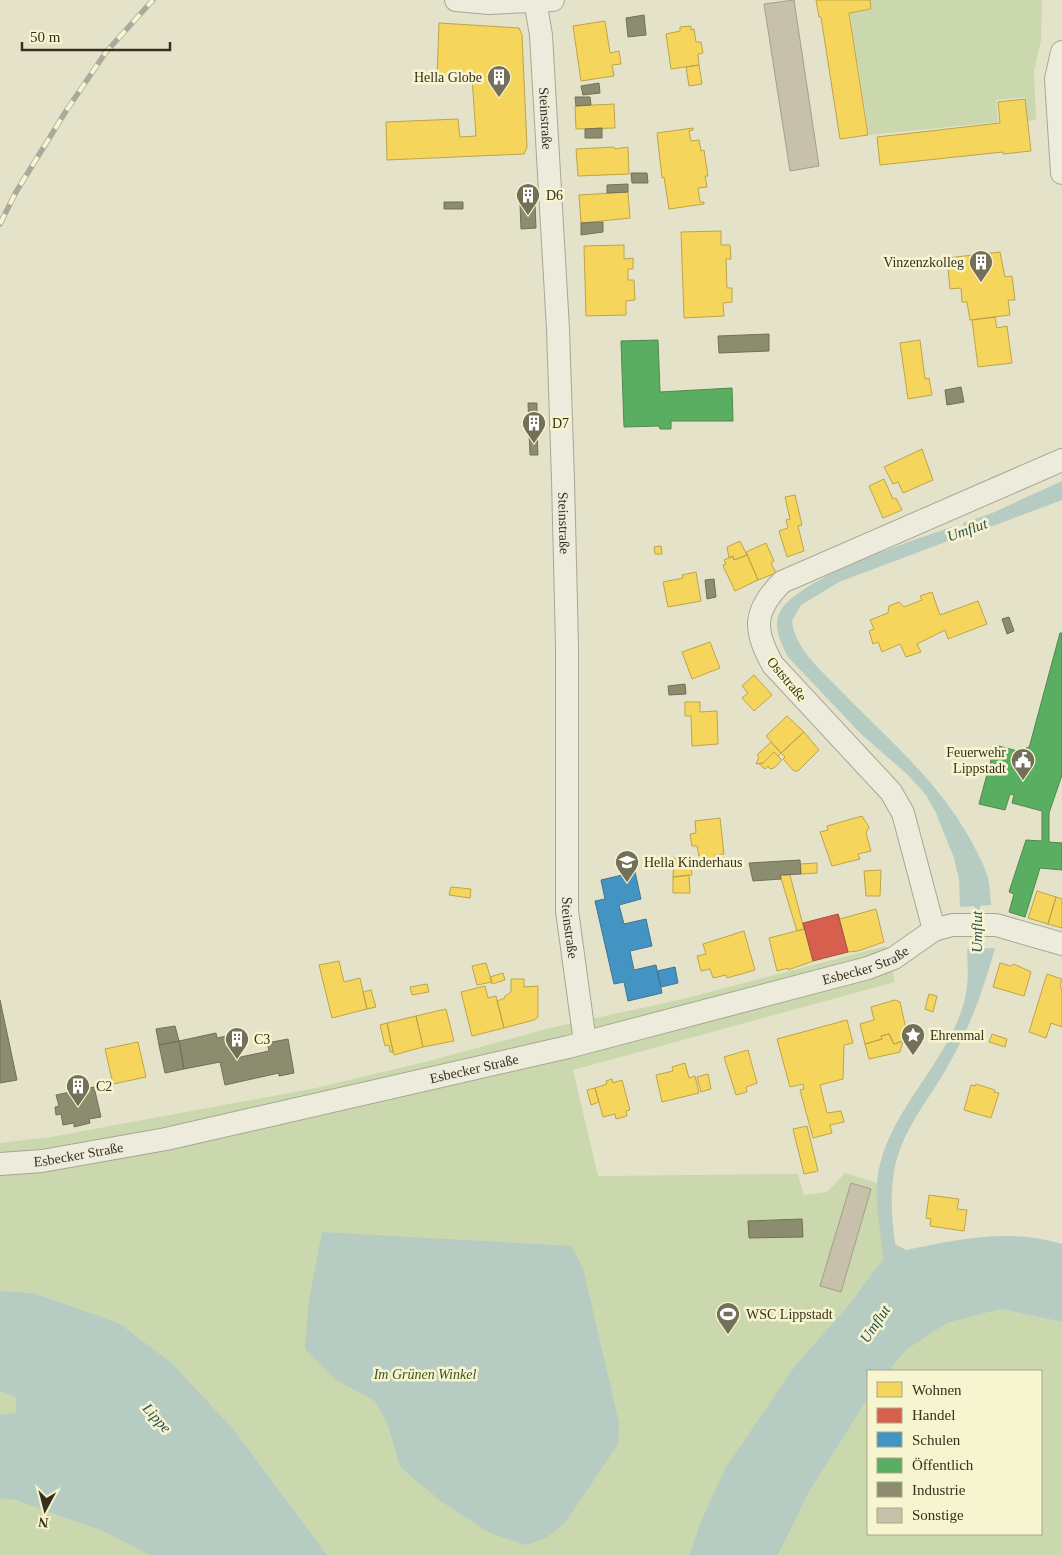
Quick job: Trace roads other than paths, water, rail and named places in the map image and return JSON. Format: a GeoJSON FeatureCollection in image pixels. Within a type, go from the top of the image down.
{"type":"FeatureCollection","features":[{"type":"Feature","properties":{"kind":"street"},"geometry":{"type":"LineString","coordinates":[[456,0],[488,3],[542,1]]}},
{"type":"Feature","properties":{"kind":"street","name":"Steinstraße"},"geometry":{"type":"LineString","coordinates":[[542,1],[541,35],[558,329],[563,480],[567,645],[567,912],[585,1042]]}},
{"type":"Feature","properties":{"kind":"street"},"geometry":{"type":"LineString","coordinates":[[1062,52],[1056,79],[1062,173]]}},
{"type":"Feature","properties":{"kind":"street","name":"Oststraße"},"geometry":{"type":"LineString","coordinates":[[943,927],[903,813],[891,792],[773,665],[760,644],[759,623],[762,610],[770,594],[782,582],[1062,460]]}},
{"type":"Feature","properties":{"kind":"street"},"geometry":{"type":"LineString","coordinates":[[943,927],[996,925],[1062,944]]}},
{"type":"Feature","properties":{"kind":"street","name":"Esbecker Straße"},"geometry":{"type":"LineString","coordinates":[[0,1164],[42,1162],[166,1139],[585,1042],[868,968],[894,958],[943,927]]}},
{"type":"Feature","properties":{"kind":"water"},"geometry":{"type":"Polygon","coordinates":[[[1062,481],[1062,500],[966,536],[963,523],[990,514],[1062,481]]]}},
{"type":"Feature","properties":{"kind":"water"},"geometry":{"type":"Polygon","coordinates":[[[952,527],[956,538],[839,582],[801,605],[792,621],[798,640],[809,657],[924,776],[955,815],[969,837],[980,857],[988,878],[991,905],[960,907],[959,879],[954,858],[936,813],[926,795],[907,774],[861,734],[788,657],[783,648],[777,627],[778,617],[787,603],[804,589],[883,551],[952,527]]]}},
{"type":"Feature","properties":{"kind":"water"},"geometry":{"type":"Polygon","coordinates":[[[995,948],[980,996],[961,1042],[908,1132],[897,1158],[892,1199],[895,1244],[906,1250],[965,1239],[1004,1236],[1043,1239],[1062,1244],[1062,1322],[1001,1309],[947,1323],[906,1350],[890,1370],[867,1370],[867,1400],[809,1492],[778,1555],[689,1555],[701,1521],[725,1469],[797,1363],[848,1306],[883,1259],[877,1188],[880,1164],[887,1143],[897,1123],[945,1047],[955,1027],[966,992],[967,949],[995,948]]]}},
{"type":"Feature","properties":{"kind":"water"},"geometry":{"type":"Polygon","coordinates":[[[322,1232],[571,1246],[583,1268],[619,1423],[618,1444],[565,1523],[546,1538],[526,1545],[490,1533],[442,1502],[400,1467],[388,1425],[375,1401],[336,1380],[305,1349],[309,1300],[322,1232]]]}},
{"type":"Feature","properties":{"kind":"water","name":"Lippe"},"geometry":{"type":"Polygon","coordinates":[[[0,1291],[34,1293],[119,1323],[172,1363],[235,1431],[327,1555],[150,1555],[101,1530],[18,1501],[0,1498],[0,1415],[16,1413],[16,1397],[0,1391],[0,1291]]]}},
{"type":"Feature","properties":{"kind":"waterway","name":"Umflut"},"geometry":{"type":"LineString","coordinates":[[949,536],[971,528]]}},
{"type":"Feature","properties":{"kind":"waterway","name":"Umflut"},"geometry":{"type":"LineString","coordinates":[[977,900],[978,921]]}},
{"type":"Feature","properties":{"kind":"waterway","name":"Umflut"},"geometry":{"type":"LineString","coordinates":[[978,956],[979,930]]}},
{"type":"Feature","properties":{"kind":"railway"},"geometry":{"type":"LineString","coordinates":[[0,224],[16,192],[66,111],[106,52],[153,0]]}},
{"type":"Feature","properties":{"kind":"place","name":"Hella Globe"},"geometry":{"type":"Point","coordinates":[499,98]}},
{"type":"Feature","properties":{"kind":"place","name":"D6"},"geometry":{"type":"Point","coordinates":[528,216]}},
{"type":"Feature","properties":{"kind":"place","name":"Vinzenzkolleg"},"geometry":{"type":"Point","coordinates":[981,283]}},
{"type":"Feature","properties":{"kind":"place","name":"D7"},"geometry":{"type":"Point","coordinates":[534,444]}},
{"type":"Feature","properties":{"kind":"place","name":"Feuerwehr Lippstadt"},"geometry":{"type":"Point","coordinates":[1023,781]}},
{"type":"Feature","properties":{"kind":"place","name":"Hella Kinderhaus"},"geometry":{"type":"Point","coordinates":[627,883]}},
{"type":"Feature","properties":{"kind":"place","name":"Ehrenmal"},"geometry":{"type":"Point","coordinates":[913,1056]}},
{"type":"Feature","properties":{"kind":"place","name":"C3"},"geometry":{"type":"Point","coordinates":[237,1060]}},
{"type":"Feature","properties":{"kind":"place","name":"C2"},"geometry":{"type":"Point","coordinates":[78,1107]}},
{"type":"Feature","properties":{"kind":"place","name":"WSC Lippstadt"},"geometry":{"type":"Point","coordinates":[728,1335]}},
{"type":"Feature","properties":{"kind":"park label","name":"Im Grünen Winkel"},"geometry":{"type":"Point","coordinates":[425,1374]}}]}
